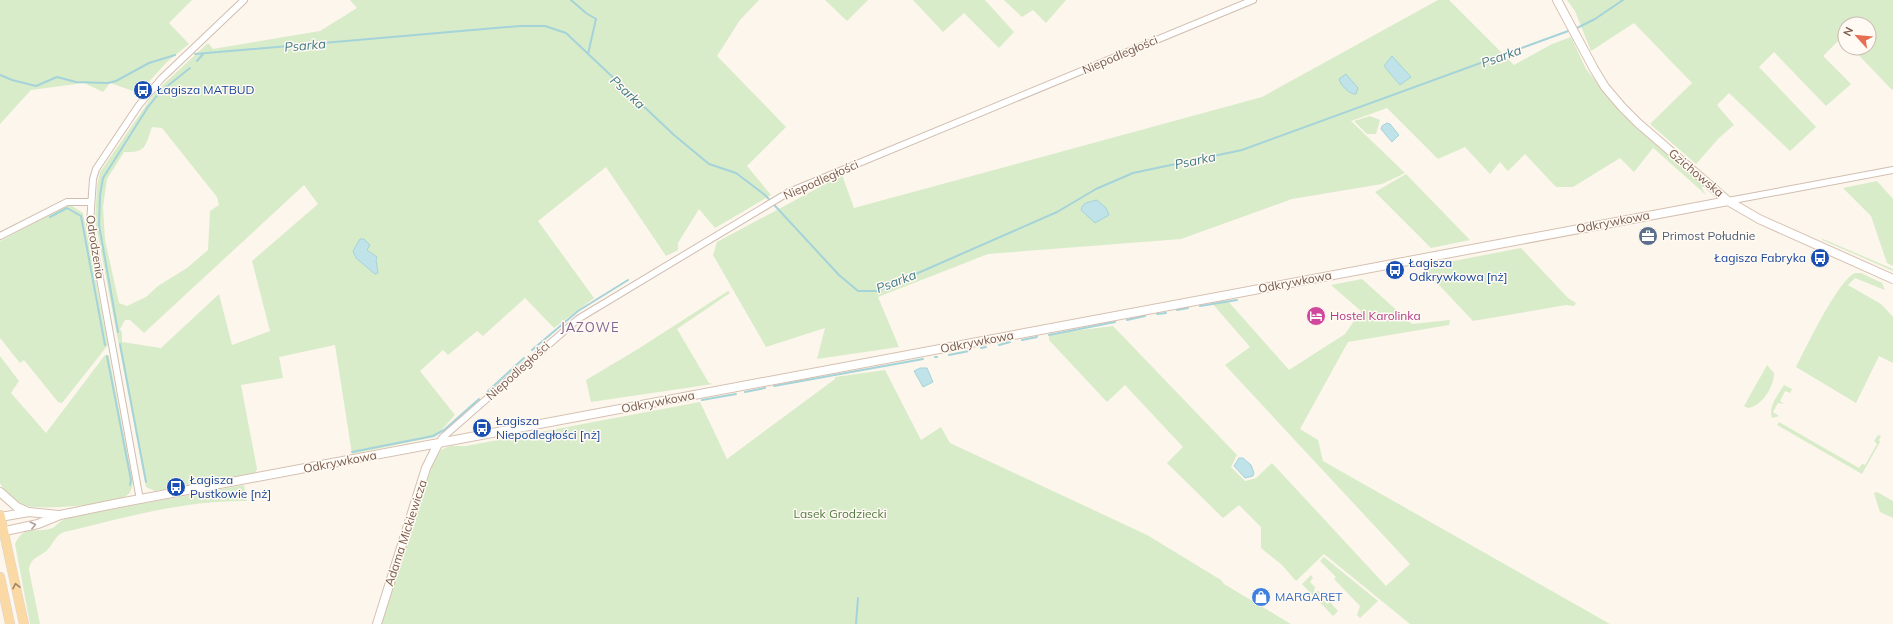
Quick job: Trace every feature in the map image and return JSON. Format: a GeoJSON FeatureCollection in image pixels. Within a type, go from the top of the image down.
{"type":"FeatureCollection","features":[{"type":"Feature","properties":{"kind":"main road"},"geometry":{"type":"LineString","coordinates":[[0,516],[2,532],[24,624]]}},
{"type":"Feature","properties":{"kind":"main road"},"geometry":{"type":"LineString","coordinates":[[0,577],[10,624]]}},
{"type":"Feature","properties":{"kind":"street","name":"Odrodzenia"},"geometry":{"type":"LineString","coordinates":[[140,500],[90,223],[92,179],[96,169],[147,94],[176,64],[244,0]]}},
{"type":"Feature","properties":{"kind":"street","name":"Niepodległości"},"geometry":{"type":"LineString","coordinates":[[438,444],[540,350],[578,319],[778,198],[803,186],[1253,0]]}},
{"type":"Feature","properties":{"kind":"street","name":"Gzichowska"},"geometry":{"type":"LineString","coordinates":[[1556,0],[1605,87],[1622,107],[1638,123],[1728,201],[1759,219],[1893,279]]}},
{"type":"Feature","properties":{"kind":"street","name":"Odkrywkowa"},"geometry":{"type":"LineString","coordinates":[[2,532],[38,524],[60,515],[1893,170]]}},
{"type":"Feature","properties":{"kind":"street"},"geometry":{"type":"LineString","coordinates":[[0,236],[67,202],[90,202]]}},
{"type":"Feature","properties":{"kind":"street","name":"Adama Mickiewicza"},"geometry":{"type":"LineString","coordinates":[[377,624],[426,468],[438,444]]}},
{"type":"Feature","properties":{"kind":"street","name":"Odkrywkowa"},"geometry":{"type":"LineString","coordinates":[[0,492],[17,507],[29,512]]}},
{"type":"Feature","properties":{"kind":"street","name":"Odkrywkowa"},"geometry":{"type":"LineString","coordinates":[[0,516],[29,512],[60,515]]}},
{"type":"Feature","properties":{"kind":"green space"},"geometry":{"type":"Polygon","coordinates":[[[0,0],[192,0],[169,23],[189,44],[167,62],[139,93],[110,83],[103,92],[84,83],[31,90],[0,124],[0,0]]]}},
{"type":"Feature","properties":{"kind":"green space"},"geometry":{"type":"Polygon","coordinates":[[[350,0],[759,0],[740,20],[717,56],[786,127],[747,166],[771,195],[715,228],[699,209],[678,243],[678,250],[666,256],[606,167],[538,221],[594,298],[554,328],[525,298],[483,336],[477,331],[448,355],[443,350],[420,371],[455,415],[435,437],[352,454],[335,345],[279,357],[283,378],[241,385],[257,469],[255,473],[155,491],[146,487],[95,220],[97,186],[100,172],[156,91],[208,43],[213,49],[320,31],[357,8],[350,0]],[[152,127],[144,147],[137,151],[124,152],[107,179],[103,207],[105,240],[119,303],[127,306],[146,297],[158,286],[187,268],[208,250],[210,211],[219,205],[217,197],[162,128],[152,127]],[[304,185],[144,333],[130,320],[125,320],[120,329],[122,333],[122,342],[161,348],[219,294],[232,345],[270,331],[252,261],[318,204],[304,185]]]}},
{"type":"Feature","properties":{"kind":"green space"},"geometry":{"type":"Polygon","coordinates":[[[825,0],[868,0],[847,21],[825,0]]]}},
{"type":"Feature","properties":{"kind":"green space"},"geometry":{"type":"Polygon","coordinates":[[[913,0],[985,0],[1014,32],[999,48],[964,13],[943,32],[913,0]]]}},
{"type":"Feature","properties":{"kind":"green space"},"geometry":{"type":"Polygon","coordinates":[[[1004,0],[1066,0],[1046,23],[1033,10],[1022,17],[1004,0]]]}},
{"type":"Feature","properties":{"kind":"green space"},"geometry":{"type":"Polygon","coordinates":[[[1438,0],[1449,0],[1514,65],[1552,44],[1571,37],[1586,69],[1621,113],[1703,185],[1702,188],[1706,195],[1650,145],[1653,148],[1634,172],[1620,158],[1573,187],[1556,187],[1525,154],[1508,171],[1500,162],[1490,174],[1465,147],[1438,159],[1387,108],[1351,121],[1405,173],[1382,184],[1292,199],[1181,239],[988,254],[878,297],[899,347],[817,359],[825,328],[766,347],[713,255],[717,242],[842,175],[854,208],[1262,97],[1438,0]]]}},
{"type":"Feature","properties":{"kind":"green space"},"geometry":{"type":"Polygon","coordinates":[[[1567,0],[1893,0],[1893,89],[1892,90],[1860,56],[1877,56],[1877,16],[1837,16],[1837,42],[1823,56],[1851,84],[1826,106],[1774,52],[1759,67],[1816,127],[1790,151],[1729,93],[1717,105],[1734,125],[1719,138],[1696,164],[1650,124],[1692,83],[1634,23],[1591,51],[1575,11],[1567,0]]]}},
{"type":"Feature","properties":{"kind":"green space"},"geometry":{"type":"Polygon","coordinates":[[[1370,116],[1380,120],[1376,134],[1367,134],[1354,121],[1370,116]]]}},
{"type":"Feature","properties":{"kind":"green space"},"geometry":{"type":"Polygon","coordinates":[[[1406,174],[1470,240],[1431,248],[1375,192],[1406,174]]]}},
{"type":"Feature","properties":{"kind":"green space"},"geometry":{"type":"Polygon","coordinates":[[[1877,181],[1893,199],[1893,266],[1887,263],[1871,216],[1843,188],[1877,181]]]}},
{"type":"Feature","properties":{"kind":"green space"},"geometry":{"type":"Polygon","coordinates":[[[69,204],[83,213],[108,345],[62,403],[58,402],[24,360],[20,363],[0,338],[0,241],[69,204]]]}},
{"type":"Feature","properties":{"kind":"green space"},"geometry":{"type":"Polygon","coordinates":[[[1823,239],[1893,269],[1893,271],[1822,240],[1823,239]]]}},
{"type":"Feature","properties":{"kind":"green space"},"geometry":{"type":"Polygon","coordinates":[[[1521,248],[1568,298],[1576,303],[1574,306],[1566,305],[1473,321],[1422,267],[1521,248]]]}},
{"type":"Feature","properties":{"kind":"green space"},"geometry":{"type":"Polygon","coordinates":[[[1855,273],[1861,273],[1882,283],[1885,290],[1855,278],[1848,285],[1881,304],[1893,317],[1893,363],[1879,356],[1856,403],[1796,367],[1831,301],[1848,278],[1855,273]]]}},
{"type":"Feature","properties":{"kind":"green space"},"geometry":{"type":"Polygon","coordinates":[[[1362,279],[1412,324],[1450,320],[1449,325],[1348,342],[1300,429],[1318,440],[1323,461],[1610,624],[1410,624],[1324,554],[1296,581],[1282,565],[1261,548],[1261,527],[1239,505],[1223,518],[1167,463],[1183,447],[1125,385],[1107,402],[1049,340],[1049,334],[1113,326],[1237,455],[1231,467],[1245,481],[1256,478],[1272,463],[1386,586],[1410,564],[1225,365],[1250,347],[1211,302],[1227,300],[1289,370],[1345,334],[1361,311],[1331,285],[1362,279]]]}},
{"type":"Feature","properties":{"kind":"green space"},"geometry":{"type":"Polygon","coordinates":[[[728,291],[730,293],[677,329],[709,383],[713,384],[591,402],[586,380],[638,349],[728,291]]]}},
{"type":"Feature","properties":{"kind":"green space"},"geometry":{"type":"Polygon","coordinates":[[[105,355],[109,356],[133,483],[132,489],[128,495],[118,499],[76,506],[34,507],[17,503],[7,494],[0,483],[0,356],[19,381],[11,393],[46,433],[105,355]]]}},
{"type":"Feature","properties":{"kind":"green space"},"geometry":{"type":"Polygon","coordinates":[[[1767,365],[1774,373],[1769,390],[1758,404],[1748,408],[1744,406],[1767,365]]]}},
{"type":"Feature","properties":{"kind":"green space","name":"Lasek Grodziecki"},"geometry":{"type":"Polygon","coordinates":[[[885,370],[921,440],[941,427],[950,443],[1147,535],[1291,624],[380,624],[432,466],[441,450],[450,446],[466,446],[700,402],[727,459],[835,379],[835,377],[885,370]]]}},
{"type":"Feature","properties":{"kind":"green space"},"geometry":{"type":"Polygon","coordinates":[[[1784,385],[1792,389],[1790,393],[1785,391],[1780,401],[1784,404],[1778,403],[1773,412],[1779,416],[1772,418],[1772,405],[1784,385]]]}},
{"type":"Feature","properties":{"kind":"green space"},"geometry":{"type":"Polygon","coordinates":[[[1779,422],[1859,468],[1862,464],[1865,465],[1877,444],[1874,441],[1878,435],[1881,436],[1879,440],[1880,442],[1862,474],[1777,425],[1779,422]]]}},
{"type":"Feature","properties":{"kind":"green space"},"geometry":{"type":"Polygon","coordinates":[[[244,485],[247,501],[200,503],[154,511],[64,532],[57,537],[46,551],[34,559],[30,565],[29,570],[40,624],[30,624],[15,544],[22,534],[29,530],[43,530],[54,527],[62,520],[70,517],[244,485]]]}},
{"type":"Feature","properties":{"kind":"green space"},"geometry":{"type":"Polygon","coordinates":[[[1877,492],[1893,501],[1893,518],[1880,512],[1874,493],[1877,492]]]}},
{"type":"Feature","properties":{"kind":"green space"},"geometry":{"type":"Polygon","coordinates":[[[1324,557],[1378,601],[1360,618],[1357,615],[1360,606],[1334,579],[1336,577],[1320,561],[1324,557]]]}},
{"type":"Feature","properties":{"kind":"green space"},"geometry":{"type":"Polygon","coordinates":[[[1311,575],[1313,578],[1310,582],[1315,587],[1314,592],[1318,591],[1321,593],[1319,595],[1327,604],[1330,602],[1338,611],[1333,616],[1302,584],[1311,575]]]}},
{"type":"Feature","properties":{"kind":"water"},"geometry":{"type":"Polygon","coordinates":[[[1392,56],[1411,77],[1400,85],[1384,66],[1392,56]]]}},
{"type":"Feature","properties":{"kind":"water"},"geometry":{"type":"Polygon","coordinates":[[[1346,74],[1358,88],[1356,94],[1349,92],[1340,82],[1339,79],[1346,74]]]}},
{"type":"Feature","properties":{"kind":"water"},"geometry":{"type":"Polygon","coordinates":[[[1387,123],[1390,124],[1399,135],[1392,142],[1381,129],[1382,126],[1387,123]]]}},
{"type":"Feature","properties":{"kind":"water"},"geometry":{"type":"Polygon","coordinates":[[[1097,200],[1106,208],[1109,215],[1095,223],[1081,210],[1083,205],[1097,200]]]}},
{"type":"Feature","properties":{"kind":"water"},"geometry":{"type":"Polygon","coordinates":[[[360,239],[364,239],[370,245],[367,250],[377,257],[378,273],[375,274],[356,258],[353,251],[360,239]]]}},
{"type":"Feature","properties":{"kind":"water"},"geometry":{"type":"Polygon","coordinates":[[[920,368],[927,368],[933,382],[923,387],[914,371],[920,368]]]}},
{"type":"Feature","properties":{"kind":"water"},"geometry":{"type":"Polygon","coordinates":[[[1239,458],[1243,458],[1251,465],[1254,473],[1253,476],[1245,478],[1234,466],[1239,458]]]}},
{"type":"Feature","properties":{"kind":"waterway"},"geometry":{"type":"LineString","coordinates":[[571,0],[586,13],[596,19],[588,54]]}},
{"type":"Feature","properties":{"kind":"waterway","name":"Psarka"},"geometry":{"type":"LineString","coordinates":[[1575,29],[1595,19],[1623,0]]}},
{"type":"Feature","properties":{"kind":"waterway","name":"Psarka"},"geometry":{"type":"LineString","coordinates":[[195,54],[520,26],[545,26],[566,33],[674,135],[709,164],[736,173],[765,195],[839,275],[858,291],[877,291],[1057,212],[1096,189],[1133,173],[1242,150],[1571,30]]}},
{"type":"Feature","properties":{"kind":"waterway","name":"Psarka"},"geometry":{"type":"LineString","coordinates":[[197,61],[203,54]]}},
{"type":"Feature","properties":{"kind":"waterway","name":"Psarka"},"geometry":{"type":"LineString","coordinates":[[0,75],[12,80],[36,86],[57,77],[76,82],[108,83],[116,81],[149,63],[175,55]]}},
{"type":"Feature","properties":{"kind":"waterway"},"geometry":{"type":"LineString","coordinates":[[118,332],[99,225],[100,195],[103,178],[148,107],[160,92],[190,68]]}},
{"type":"Feature","properties":{"kind":"waterway"},"geometry":{"type":"LineString","coordinates":[[50,217],[67,208],[81,216],[105,345]]}},
{"type":"Feature","properties":{"kind":"waterway"},"geometry":{"type":"LineString","coordinates":[[532,350],[578,311],[628,280]]}},
{"type":"Feature","properties":{"kind":"waterway"},"geometry":{"type":"LineString","coordinates":[[1200,306],[1237,300]]}},
{"type":"Feature","properties":{"kind":"waterway"},"geometry":{"type":"LineString","coordinates":[[1177,310],[1188,308]]}},
{"type":"Feature","properties":{"kind":"waterway"},"geometry":{"type":"LineString","coordinates":[[1157,314],[1166,313]]}},
{"type":"Feature","properties":{"kind":"waterway"},"geometry":{"type":"LineString","coordinates":[[1127,320],[1145,316]]}},
{"type":"Feature","properties":{"kind":"waterway"},"geometry":{"type":"LineString","coordinates":[[1049,335],[1115,322]]}},
{"type":"Feature","properties":{"kind":"waterway"},"geometry":{"type":"LineString","coordinates":[[1022,340],[1037,337]]}},
{"type":"Feature","properties":{"kind":"waterway"},"geometry":{"type":"LineString","coordinates":[[999,345],[1010,342]]}},
{"type":"Feature","properties":{"kind":"waterway"},"geometry":{"type":"LineString","coordinates":[[120,344],[146,482]]}},
{"type":"Feature","properties":{"kind":"waterway"},"geometry":{"type":"LineString","coordinates":[[981,348],[986,347]]}},
{"type":"Feature","properties":{"kind":"waterway"},"geometry":{"type":"LineString","coordinates":[[949,355],[969,351]]}},
{"type":"Feature","properties":{"kind":"waterway"},"geometry":{"type":"LineString","coordinates":[[107,356],[131,480],[130,485]]}},
{"type":"Feature","properties":{"kind":"waterway"},"geometry":{"type":"LineString","coordinates":[[488,391],[524,358]]}},
{"type":"Feature","properties":{"kind":"waterway"},"geometry":{"type":"LineString","coordinates":[[774,386],[923,359]]}},
{"type":"Feature","properties":{"kind":"waterway"},"geometry":{"type":"LineString","coordinates":[[745,392],[765,388]]}},
{"type":"Feature","properties":{"kind":"waterway"},"geometry":{"type":"LineString","coordinates":[[702,400],[736,394]]}},
{"type":"Feature","properties":{"kind":"waterway"},"geometry":{"type":"LineString","coordinates":[[352,452],[433,436],[444,430],[479,399]]}},
{"type":"Feature","properties":{"kind":"waterway"},"geometry":{"type":"LineString","coordinates":[[856,624],[858,598]]}},
{"type":"Feature","properties":{"kind":"place","name":"Łagisza MATBUD"},"geometry":{"type":"Point","coordinates":[143,90]}},
{"type":"Feature","properties":{"kind":"place","name":"Primost Południe"},"geometry":{"type":"Point","coordinates":[1648,236]}},
{"type":"Feature","properties":{"kind":"place","name":"Łagisza Fabryka"},"geometry":{"type":"Point","coordinates":[1820,258]}},
{"type":"Feature","properties":{"kind":"place","name":"Łagisza Odkrywkowa [nż]"},"geometry":{"type":"Point","coordinates":[1395,270]}},
{"type":"Feature","properties":{"kind":"place","name":"Hostel Karolinka"},"geometry":{"type":"Point","coordinates":[1316,316]}},
{"type":"Feature","properties":{"kind":"place","name":"Łagisza Niepodległości [nż]"},"geometry":{"type":"Point","coordinates":[482,428]}},
{"type":"Feature","properties":{"kind":"place","name":"Łagisza Pustkowie [nż]"},"geometry":{"type":"Point","coordinates":[176,487]}},
{"type":"Feature","properties":{"kind":"place","name":"MARGARET"},"geometry":{"type":"Point","coordinates":[1261,597]}},
{"type":"Feature","properties":{"kind":"district","name":"JAZOWE"},"geometry":{"type":"Point","coordinates":[590,327]}}]}
